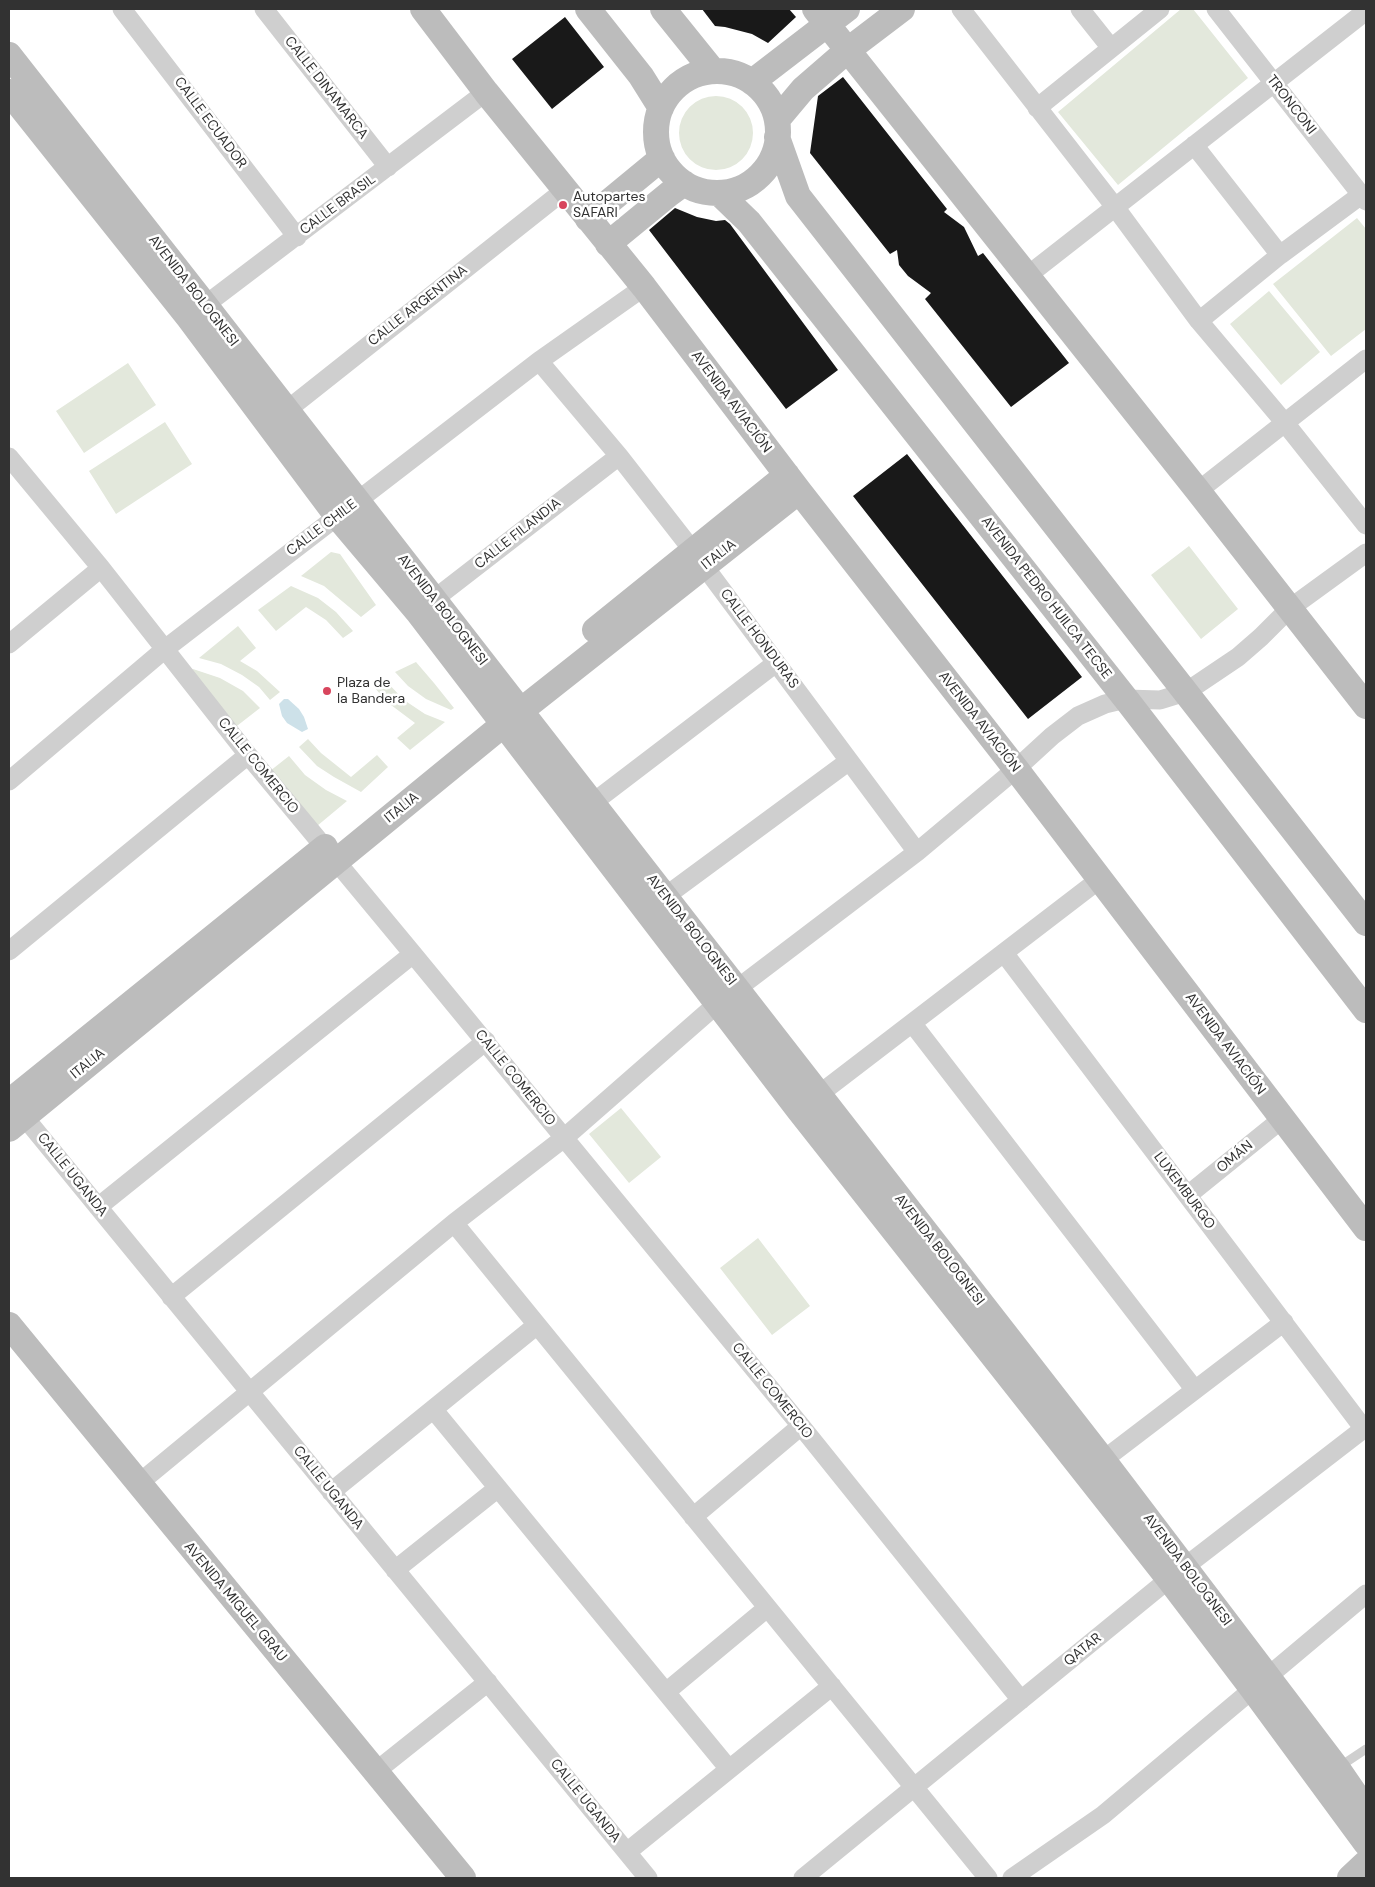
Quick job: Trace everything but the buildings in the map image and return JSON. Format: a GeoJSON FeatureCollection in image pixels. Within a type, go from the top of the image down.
{"type":"FeatureCollection","features":[{"type":"Feature","properties":{"kind":"street","name":"CALLE ECUADOR"},"geometry":{"type":"LineString","coordinates":[[122,9],[297,238]]}},
{"type":"Feature","properties":{"kind":"street","name":"CALLE DINAMARCA"},"geometry":{"type":"LineString","coordinates":[[264,9],[388,167]]}},
{"type":"Feature","properties":{"kind":"street","name":"AVENIDA AVIACIÓN"},"geometry":{"type":"LineString","coordinates":[[423,9],[486,92],[644,287],[793,483],[1016,769],[1366,1228]]}},
{"type":"Feature","properties":{"kind":"street"},"geometry":{"type":"LineString","coordinates":[[588,9],[641,76],[661,108]]}},
{"type":"Feature","properties":{"kind":"street"},"geometry":{"type":"LineString","coordinates":[[663,9],[713,71]]}},
{"type":"Feature","properties":{"kind":"street"},"geometry":{"type":"LineString","coordinates":[[902,9],[848,50],[803,89],[777,129],[774,154],[765,169],[752,182],[736,190],[719,193],[701,190],[684,183],[671,172],[662,158],[657,142],[657,125],[661,108],[670,94],[682,82],[697,74],[713,71],[726,72],[739,75],[752,82],[763,92],[771,104],[777,129],[798,196],[1366,923]]}},
{"type":"Feature","properties":{"kind":"street"},"geometry":{"type":"LineString","coordinates":[[961,9],[1036,108],[1115,207],[1199,320],[1285,423],[1366,525]]}},
{"type":"Feature","properties":{"kind":"street"},"geometry":{"type":"LineString","coordinates":[[1080,9],[1111,48]]}},
{"type":"Feature","properties":{"kind":"street"},"geometry":{"type":"LineString","coordinates":[[1036,108],[1160,9]]}},
{"type":"Feature","properties":{"kind":"street","name":"TRONCONI"},"geometry":{"type":"LineString","coordinates":[[1216,9],[1364,198]]}},
{"type":"Feature","properties":{"kind":"street"},"geometry":{"type":"LineString","coordinates":[[752,82],[830,14],[848,50],[1366,706]]}},
{"type":"Feature","properties":{"kind":"street"},"geometry":{"type":"LineString","coordinates":[[1027,276],[1361,16]]}},
{"type":"Feature","properties":{"kind":"street","name":"AVENIDA BOLOGNESI"},"geometry":{"type":"LineString","coordinates":[[9,55],[197,312],[347,509],[426,606],[726,996],[1177,1573],[1260,1683],[1366,1843]]}},
{"type":"Feature","properties":{"kind":"street","name":"AVENIDA BOLOGNESI"},"geometry":{"type":"LineString","coordinates":[[9,92],[197,312]]}},
{"type":"Feature","properties":{"kind":"street","name":"CALLE BRASIL"},"geometry":{"type":"LineString","coordinates":[[197,312],[297,238],[486,92]]}},
{"type":"Feature","properties":{"kind":"street"},"geometry":{"type":"LineString","coordinates":[[1194,146],[1280,255]]}},
{"type":"Feature","properties":{"kind":"street"},"geometry":{"type":"LineString","coordinates":[[588,219],[662,158]]}},
{"type":"Feature","properties":{"kind":"street"},"geometry":{"type":"LineString","coordinates":[[608,244],[684,183]]}},
{"type":"Feature","properties":{"kind":"street","name":"CALLE ARGENTINA"},"geometry":{"type":"LineString","coordinates":[[278,417],[566,189]]}},
{"type":"Feature","properties":{"kind":"street","name":"AVENIDA PEDRO HUILCA TECSE"},"geometry":{"type":"LineString","coordinates":[[719,193],[749,222],[1126,699],[1366,1010]]}},
{"type":"Feature","properties":{"kind":"street"},"geometry":{"type":"LineString","coordinates":[[1199,320],[1280,255],[1364,198]]}},
{"type":"Feature","properties":{"kind":"street","name":"CALLE CHILE"},"geometry":{"type":"LineString","coordinates":[[9,781],[165,649],[539,361],[644,287]]}},
{"type":"Feature","properties":{"kind":"street","name":"CALLE HONDURAS"},"geometry":{"type":"LineString","coordinates":[[539,361],[618,456],[699,559],[917,852]]}},
{"type":"Feature","properties":{"kind":"street"},"geometry":{"type":"LineString","coordinates":[[1198,492],[1365,362]]}},
{"type":"Feature","properties":{"kind":"street","name":"CALLE FILANDIA"},"geometry":{"type":"LineString","coordinates":[[426,606],[618,456]]}},
{"type":"Feature","properties":{"kind":"street","name":"CALLE COMERCIO"},"geometry":{"type":"LineString","coordinates":[[9,457],[101,568],[248,755],[486,1041],[801,1426],[1021,1700]]}},
{"type":"Feature","properties":{"kind":"street","name":"ITALIA"},"geometry":{"type":"LineString","coordinates":[[12,1109],[793,483]]}},
{"type":"Feature","properties":{"kind":"street"},"geometry":{"type":"LineString","coordinates":[[138,1484],[454,1223],[564,1138],[726,996],[917,852],[1078,716],[1105,704],[1126,699],[1160,700],[1186,692],[1238,657],[1289,609],[1366,553]]}},
{"type":"Feature","properties":{"kind":"street"},"geometry":{"type":"LineString","coordinates":[[9,644],[101,568]]}},
{"type":"Feature","properties":{"kind":"street"},"geometry":{"type":"LineString","coordinates":[[583,810],[776,663]]}},
{"type":"Feature","properties":{"kind":"street"},"geometry":{"type":"LineString","coordinates":[[9,950],[248,755]]}},
{"type":"Feature","properties":{"kind":"street"},"geometry":{"type":"LineString","coordinates":[[655,904],[850,761]]}},
{"type":"Feature","properties":{"kind":"street"},"geometry":{"type":"LineString","coordinates":[[809,1102],[1100,879]]}},
{"type":"Feature","properties":{"kind":"street","name":"LUXEMBURGO"},"geometry":{"type":"LineString","coordinates":[[1004,952],[1365,1428]]}},
{"type":"Feature","properties":{"kind":"street"},"geometry":{"type":"LineString","coordinates":[[98,1207],[413,954]]}},
{"type":"Feature","properties":{"kind":"street"},"geometry":{"type":"LineString","coordinates":[[912,1023],[1194,1390]]}},
{"type":"Feature","properties":{"kind":"street"},"geometry":{"type":"LineString","coordinates":[[171,1297],[486,1041]]}},
{"type":"Feature","properties":{"kind":"street","name":"CALLE UGANDA"},"geometry":{"type":"LineString","coordinates":[[12,1109],[98,1207],[648,1878]]}},
{"type":"Feature","properties":{"kind":"street","name":"OMÁN"},"geometry":{"type":"LineString","coordinates":[[1188,1195],[1282,1119]]}},
{"type":"Feature","properties":{"kind":"street"},"geometry":{"type":"LineString","coordinates":[[454,1223],[988,1878]]}},
{"type":"Feature","properties":{"kind":"street"},"geometry":{"type":"LineString","coordinates":[[1094,1467],[1284,1322]]}},
{"type":"Feature","properties":{"kind":"street","name":"AVENIDA MIGUEL GRAU"},"geometry":{"type":"LineString","coordinates":[[9,1325],[463,1878]]}},
{"type":"Feature","properties":{"kind":"street"},"geometry":{"type":"LineString","coordinates":[[331,1492],[537,1325]]}},
{"type":"Feature","properties":{"kind":"street"},"geometry":{"type":"LineString","coordinates":[[433,1409],[729,1769]]}},
{"type":"Feature","properties":{"kind":"street"},"geometry":{"type":"LineString","coordinates":[[693,1517],[801,1426]]}},
{"type":"Feature","properties":{"kind":"street","name":"QATAR"},"geometry":{"type":"LineString","coordinates":[[803,1878],[1177,1573],[1365,1428]]}},
{"type":"Feature","properties":{"kind":"street"},"geometry":{"type":"LineString","coordinates":[[395,1570],[498,1488]]}},
{"type":"Feature","properties":{"kind":"street"},"geometry":{"type":"LineString","coordinates":[[1012,1878],[1103,1815],[1366,1594]]}},
{"type":"Feature","properties":{"kind":"street"},"geometry":{"type":"LineString","coordinates":[[666,1692],[767,1608]]}},
{"type":"Feature","properties":{"kind":"street"},"geometry":{"type":"LineString","coordinates":[[375,1772],[488,1682]]}},
{"type":"Feature","properties":{"kind":"street","name":"AVENIDA BOLOGNESI"},"geometry":{"type":"LineString","coordinates":[[1260,1683],[1337,1768],[1366,1810]]}},
{"type":"Feature","properties":{"kind":"street"},"geometry":{"type":"LineString","coordinates":[[627,1852],[832,1686]]}},
{"type":"Feature","properties":{"kind":"street"},"geometry":{"type":"LineString","coordinates":[[1350,1878],[1366,1862]]}},
{"type":"Feature","properties":{"kind":"lane"},"geometry":{"type":"LineString","coordinates":[[1337,1768],[1366,1749]]}},
{"type":"Feature","properties":{"kind":"shaded area"},"geometry":{"type":"Polygon","coordinates":[[[1181,9],[1193,9],[1248,78],[1118,185],[1058,112],[1181,9]]]}},
{"type":"Feature","properties":{"kind":"shaded area"},"geometry":{"type":"Polygon","coordinates":[[[716,96],[737,102],[747,112],[753,133],[747,154],[737,164],[716,170],[695,164],[685,154],[679,133],[685,112],[695,102],[716,96]]]}},
{"type":"Feature","properties":{"kind":"shaded area"},"geometry":{"type":"Polygon","coordinates":[[[1357,218],[1366,229],[1366,329],[1331,356],[1273,284],[1357,218]]]}},
{"type":"Feature","properties":{"kind":"shaded area"},"geometry":{"type":"Polygon","coordinates":[[[1269,291],[1320,352],[1281,385],[1230,324],[1269,291]]]}},
{"type":"Feature","properties":{"kind":"shaded area"},"geometry":{"type":"Polygon","coordinates":[[[128,363],[156,405],[84,453],[56,411],[128,363]]]}},
{"type":"Feature","properties":{"kind":"shaded area"},"geometry":{"type":"Polygon","coordinates":[[[165,422],[192,464],[116,514],[89,471],[165,422]]]}},
{"type":"Feature","properties":{"kind":"shaded area"},"geometry":{"type":"Polygon","coordinates":[[[1189,546],[1238,609],[1201,639],[1151,575],[1189,546]]]}},
{"type":"Feature","properties":{"kind":"shaded area"},"geometry":{"type":"Polygon","coordinates":[[[331,552],[340,554],[376,605],[361,617],[324,586],[301,576],[331,552]]]}},
{"type":"Feature","properties":{"kind":"shaded area"},"geometry":{"type":"Polygon","coordinates":[[[291,586],[318,598],[336,612],[353,631],[343,638],[326,620],[306,607],[276,631],[258,610],[291,586]]]}},
{"type":"Feature","properties":{"kind":"shaded area"},"geometry":{"type":"Polygon","coordinates":[[[238,626],[256,648],[240,661],[257,671],[280,692],[270,700],[259,687],[242,675],[221,664],[199,658],[238,626]]]}},
{"type":"Feature","properties":{"kind":"shaded area"},"geometry":{"type":"Polygon","coordinates":[[[416,662],[454,708],[451,710],[426,699],[408,686],[395,672],[416,662]]]}},
{"type":"Feature","properties":{"kind":"shaded area"},"geometry":{"type":"Polygon","coordinates":[[[193,669],[220,678],[243,691],[260,708],[233,729],[189,673],[193,669]]]}},
{"type":"Feature","properties":{"kind":"shaded area"},"geometry":{"type":"Polygon","coordinates":[[[384,679],[404,700],[425,714],[445,722],[410,750],[397,738],[415,723],[387,702],[374,687],[384,679]]]}},
{"type":"Feature","properties":{"kind":"shaded area"},"geometry":{"type":"Polygon","coordinates":[[[284,699],[288,699],[299,709],[308,729],[302,732],[287,723],[282,716],[279,704],[284,699]]]}},
{"type":"Feature","properties":{"kind":"shaded area"},"geometry":{"type":"Polygon","coordinates":[[[308,739],[321,753],[351,777],[377,755],[388,767],[361,792],[317,766],[299,747],[308,739]]]}},
{"type":"Feature","properties":{"kind":"shaded area"},"geometry":{"type":"Polygon","coordinates":[[[289,756],[305,775],[326,790],[347,801],[317,826],[270,771],[289,756]]]}},
{"type":"Feature","properties":{"kind":"shaded area"},"geometry":{"type":"Polygon","coordinates":[[[621,1108],[661,1157],[629,1183],[589,1134],[621,1108]]]}},
{"type":"Feature","properties":{"kind":"shaded area"},"geometry":{"type":"Polygon","coordinates":[[[758,1238],[810,1306],[772,1335],[720,1268],[758,1238]]]}},
{"type":"Feature","properties":{"kind":"place","name":"Autopartes SAFARI"},"geometry":{"type":"Point","coordinates":[563,205]}},
{"type":"Feature","properties":{"kind":"place","name":"Plaza de la Bandera"},"geometry":{"type":"Point","coordinates":[327,691]}}]}
